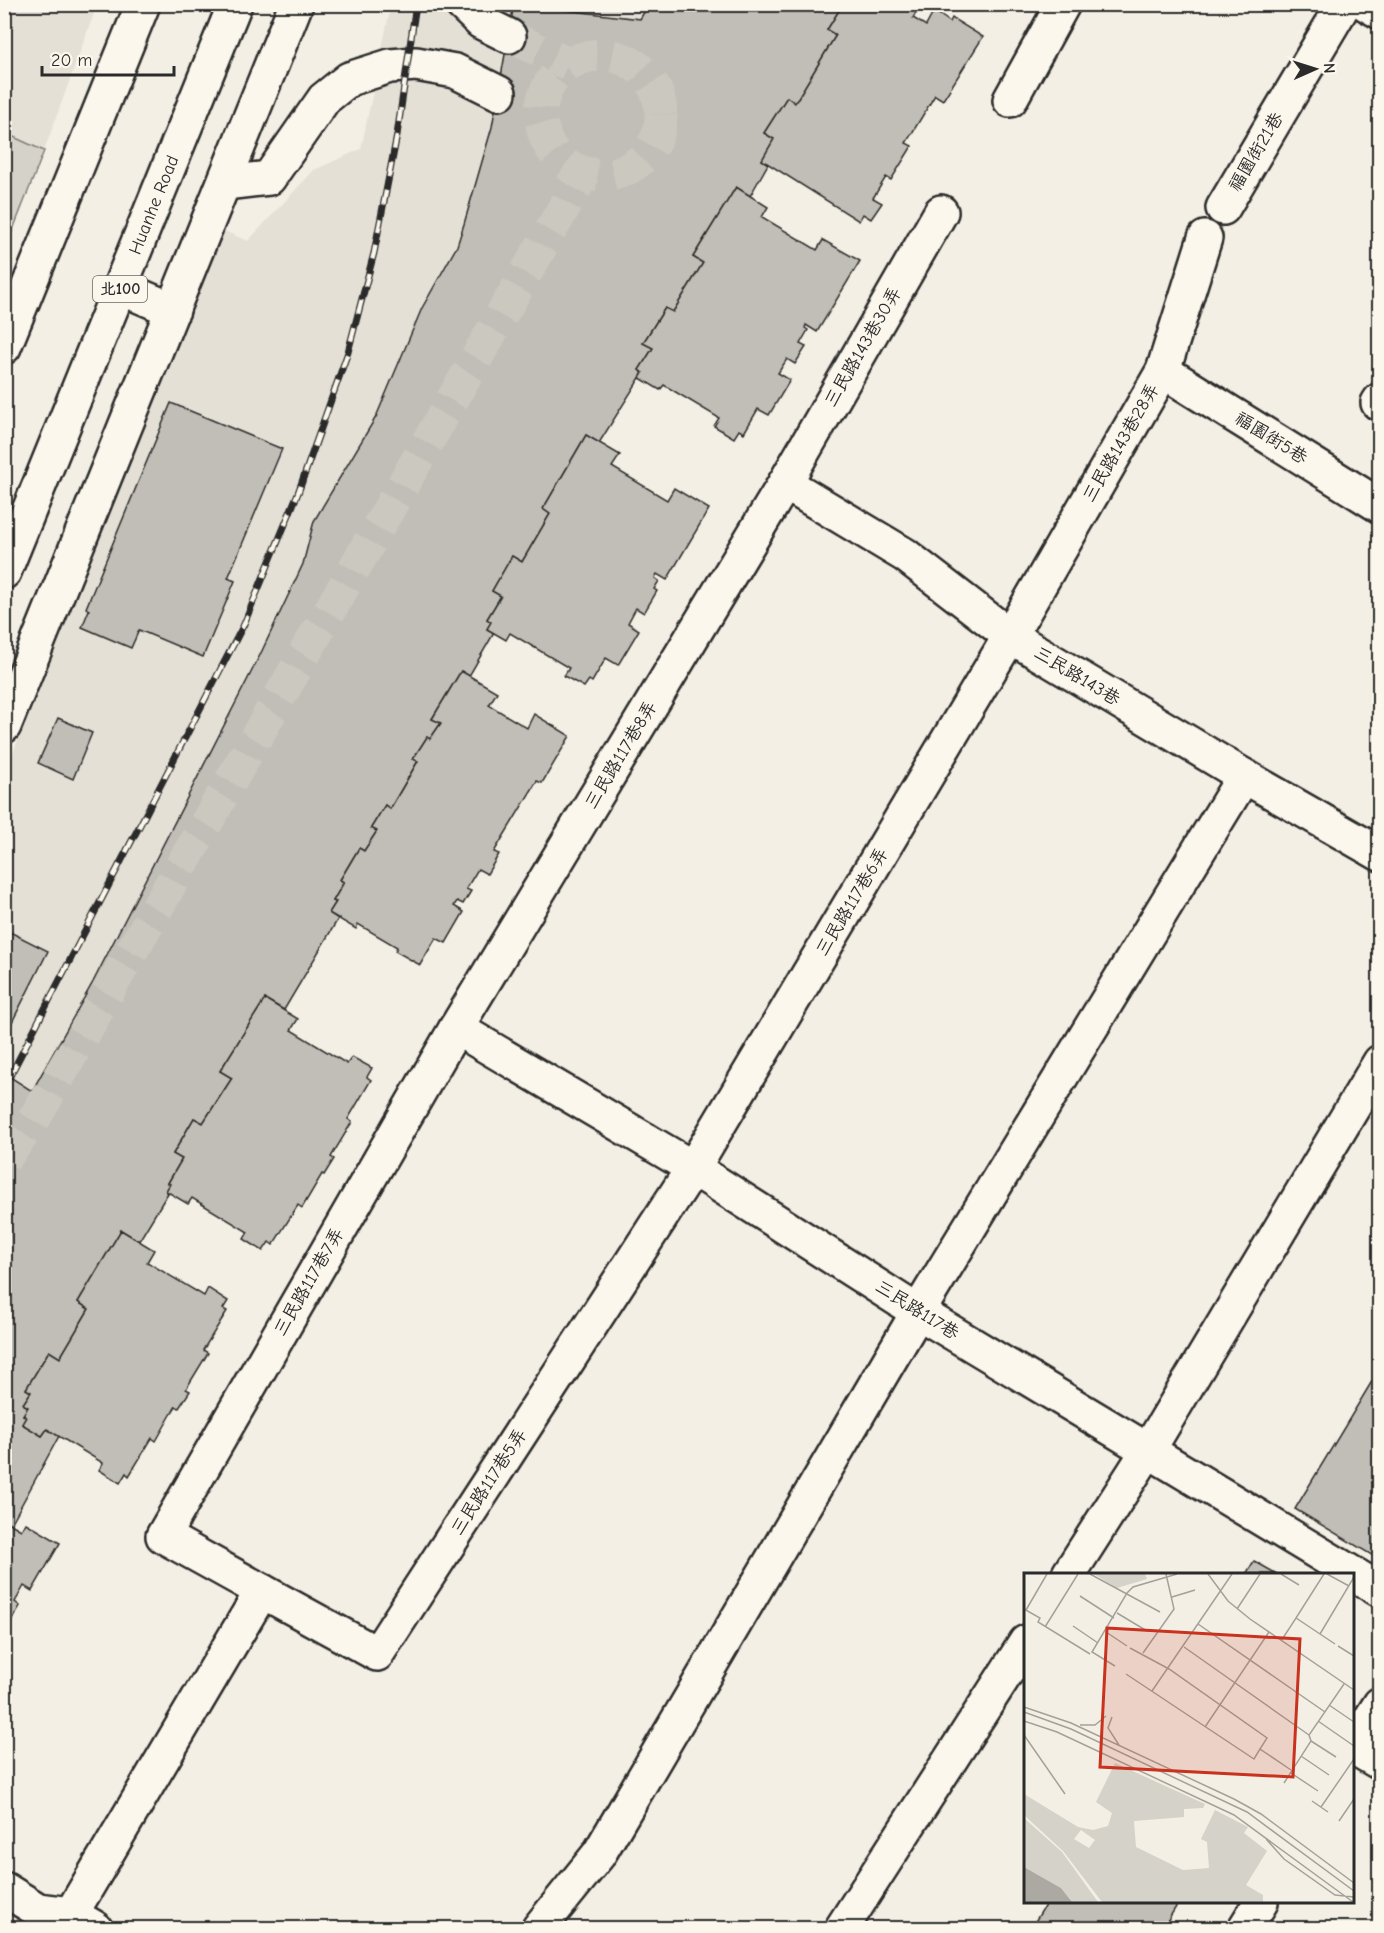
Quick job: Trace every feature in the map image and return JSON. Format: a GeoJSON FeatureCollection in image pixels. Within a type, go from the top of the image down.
{"type":"FeatureCollection","features":[{"type":"Feature","properties":{"kind":"main road"},"geometry":{"type":"LineString","coordinates":[[4,347],[142,4]]}},
{"type":"Feature","properties":{"kind":"main road","name":"Huanhe Road"},"geometry":{"type":"LineString","coordinates":[[4,572],[235,4]]}},
{"type":"Feature","properties":{"kind":"main road"},"geometry":{"type":"LineString","coordinates":[[4,726],[296,4]]}},
{"type":"Feature","properties":{"kind":"main road"},"geometry":{"type":"LineString","coordinates":[[462,4],[481,22],[509,36]]}},
{"type":"Feature","properties":{"kind":"main road"},"geometry":{"type":"LineString","coordinates":[[1010,100],[1063,4]]}},
{"type":"Feature","properties":{"kind":"main road","name":"福園街21巷"},"geometry":{"type":"LineString","coordinates":[[1223,208],[1344,4]]}},
{"type":"Feature","properties":{"kind":"main road"},"geometry":{"type":"LineString","coordinates":[[1366,4],[1380,12]]}},
{"type":"Feature","properties":{"kind":"main road"},"geometry":{"type":"LineString","coordinates":[[225,183],[269,178],[324,99],[349,79],[390,66],[416,64],[455,71],[499,93]]}},
{"type":"Feature","properties":{"kind":"main road","name":"三民路143巷30弄"},"geometry":{"type":"LineString","coordinates":[[785,483],[941,212]]}},
{"type":"Feature","properties":{"kind":"main road","name":"三民路143巷28弄"},"geometry":{"type":"LineString","coordinates":[[1010,636],[1162,371],[1204,238]]}},
{"type":"Feature","properties":{"kind":"main road"},"geometry":{"type":"LineString","coordinates":[[121,288],[173,310]]}},
{"type":"Feature","properties":{"kind":"main road","name":"福園街5巷"},"geometry":{"type":"LineString","coordinates":[[1162,371],[1380,506]]}},
{"type":"Feature","properties":{"kind":"main road","name":"三民路143巷"},"geometry":{"type":"LineString","coordinates":[[785,483],[905,555],[1010,636],[1244,776],[1380,854]]}},
{"type":"Feature","properties":{"kind":"main road","name":"三民路117巷8弄"},"geometry":{"type":"LineString","coordinates":[[456,1028],[785,483]]}},
{"type":"Feature","properties":{"kind":"main road","name":"三民路117巷6弄"},"geometry":{"type":"LineString","coordinates":[[693,1168],[1010,636]]}},
{"type":"Feature","properties":{"kind":"main road"},"geometry":{"type":"LineString","coordinates":[[539,1929],[598,1854],[918,1312],[1244,776]]}},
{"type":"Feature","properties":{"kind":"main road","name":"三民路117巷"},"geometry":{"type":"LineString","coordinates":[[456,1028],[693,1168],[918,1312],[1352,1573]]}},
{"type":"Feature","properties":{"kind":"main road","name":"三民路117巷7弄"},"geometry":{"type":"LineString","coordinates":[[262,1591],[163,1536],[456,1028]]}},
{"type":"Feature","properties":{"kind":"main road"},"geometry":{"type":"LineString","coordinates":[[1070,1573],[1149,1449],[1380,1062]]}},
{"type":"Feature","properties":{"kind":"main road","name":"三民路117巷5弄"},"geometry":{"type":"LineString","coordinates":[[262,1591],[377,1654],[693,1168]]}},
{"type":"Feature","properties":{"kind":"main road","name":"三民路117巷"},"geometry":{"type":"LineString","coordinates":[[1354,1574],[1380,1590]]}},
{"type":"Feature","properties":{"kind":"main road"},"geometry":{"type":"LineString","coordinates":[[4,1889],[33,1919],[83,1921],[262,1591]]}},
{"type":"Feature","properties":{"kind":"main road"},"geometry":{"type":"LineString","coordinates":[[842,1929],[1024,1645]]}},
{"type":"Feature","properties":{"kind":"main road"},"geometry":{"type":"LineString","coordinates":[[1354,1746],[1380,1704]]}},
{"type":"Feature","properties":{"kind":"main road"},"geometry":{"type":"LineString","coordinates":[[1354,1749],[1380,1762]]}},
{"type":"Feature","properties":{"kind":"main road"},"geometry":{"type":"LineString","coordinates":[[1245,1929],[1260,1903]]}},
{"type":"Feature","properties":{"kind":"shaded area"},"geometry":{"type":"Polygon","coordinates":[[[5,5],[97,5],[44,151],[5,133],[5,5]]]}},
{"type":"Feature","properties":{"kind":"shaded area"},"geometry":{"type":"Polygon","coordinates":[[[391,5],[826,5],[5,1358],[5,773],[222,230],[248,241],[314,170],[361,149],[391,5]]]}},
{"type":"Feature","properties":{"kind":"shaded area"},"geometry":{"type":"Polygon","coordinates":[[[5,133],[44,151],[5,250],[5,133]]]}},
{"type":"Feature","properties":{"kind":"building"},"geometry":{"type":"Polygon","coordinates":[[[514,4],[640,19],[649,4],[843,4],[827,30],[836,35],[795,103],[787,97],[764,133],[774,139],[762,160],[768,164],[750,196],[736,187],[693,257],[703,263],[673,312],[665,308],[643,343],[653,348],[639,370],[643,373],[599,443],[586,435],[543,509],[550,514],[522,562],[512,556],[492,591],[501,596],[487,619],[491,622],[487,629],[494,633],[469,676],[461,671],[432,719],[441,723],[430,739],[427,737],[413,759],[418,761],[390,809],[385,805],[371,828],[377,831],[364,851],[359,848],[340,880],[344,882],[329,913],[338,919],[284,1010],[265,999],[220,1071],[232,1078],[203,1123],[194,1118],[173,1154],[182,1159],[168,1183],[170,1184],[166,1191],[168,1193],[139,1241],[121,1230],[78,1302],[89,1309],[60,1358],[49,1351],[26,1389],[31,1392],[23,1404],[28,1407],[23,1415],[26,1417],[22,1424],[42,1436],[47,1429],[59,1436],[11,1524],[4,1520],[4,1073],[32,1091],[93,982],[260,655],[303,564],[314,521],[376,417],[422,308],[457,246],[492,127],[514,4]]]}},
{"type":"Feature","properties":{"kind":"building"},"geometry":{"type":"Polygon","coordinates":[[[843,4],[913,4],[919,8],[913,18],[926,26],[934,11],[950,22],[952,18],[983,37],[943,100],[935,95],[906,143],[912,146],[891,180],[886,177],[873,198],[882,203],[871,219],[863,214],[859,221],[762,160],[774,139],[764,133],[787,97],[795,103],[836,35],[827,30],[843,4]]]}},
{"type":"Feature","properties":{"kind":"building"},"geometry":{"type":"Polygon","coordinates":[[[736,187],[768,207],[762,217],[817,250],[823,240],[860,261],[817,332],[806,325],[805,328],[808,330],[800,344],[806,347],[795,364],[787,359],[778,373],[790,380],[769,415],[758,409],[744,433],[739,430],[734,438],[714,426],[719,418],[664,385],[660,390],[640,378],[643,373],[639,370],[653,348],[643,343],[665,308],[673,312],[703,263],[693,257],[736,187]]]}},
{"type":"Feature","properties":{"kind":"building"},"geometry":{"type":"Polygon","coordinates":[[[171,403],[282,449],[228,578],[235,581],[203,657],[139,630],[131,648],[82,627],[89,610],[86,608],[171,403]]]}},
{"type":"Feature","properties":{"kind":"building"},"geometry":{"type":"Polygon","coordinates":[[[586,435],[620,455],[612,467],[667,500],[674,488],[709,509],[667,580],[657,574],[655,578],[659,581],[654,589],[657,591],[644,613],[636,608],[628,623],[639,630],[618,665],[606,658],[592,682],[589,680],[584,687],[564,676],[569,668],[510,633],[506,640],[487,629],[491,622],[487,619],[501,596],[492,591],[512,556],[522,562],[550,514],[543,509],[586,435]]]}},
{"type":"Feature","properties":{"kind":"building"},"geometry":{"type":"Polygon","coordinates":[[[461,671],[497,692],[489,705],[527,728],[534,714],[570,736],[542,783],[537,781],[494,852],[499,854],[487,874],[478,869],[466,889],[471,891],[463,904],[457,901],[454,906],[464,912],[446,943],[436,938],[420,965],[395,951],[397,947],[358,924],[356,929],[329,913],[344,882],[340,880],[359,848],[364,851],[377,831],[371,828],[385,805],[390,809],[418,761],[413,759],[427,737],[430,739],[441,723],[432,719],[461,671]]]}},
{"type":"Feature","properties":{"kind":"building"},"geometry":{"type":"Polygon","coordinates":[[[58,718],[92,733],[73,779],[38,763],[58,718]]]}},
{"type":"Feature","properties":{"kind":"building"},"geometry":{"type":"Polygon","coordinates":[[[4,929],[48,951],[4,1038],[4,929]]]}},
{"type":"Feature","properties":{"kind":"building"},"geometry":{"type":"Polygon","coordinates":[[[265,999],[298,1019],[291,1030],[347,1064],[352,1057],[372,1068],[367,1077],[371,1080],[348,1119],[352,1122],[331,1157],[334,1159],[324,1175],[322,1174],[302,1208],[298,1205],[273,1245],[269,1242],[263,1251],[244,1239],[248,1232],[192,1198],[188,1204],[166,1191],[182,1159],[173,1154],[194,1118],[203,1123],[232,1078],[220,1071],[265,999]]]}},
{"type":"Feature","properties":{"kind":"building"},"geometry":{"type":"Polygon","coordinates":[[[121,1230],[154,1250],[147,1262],[204,1296],[208,1288],[228,1301],[223,1309],[227,1311],[203,1350],[208,1353],[186,1389],[190,1391],[179,1408],[176,1406],[156,1441],[152,1438],[129,1476],[126,1473],[120,1483],[99,1470],[103,1463],[47,1429],[42,1436],[22,1424],[26,1417],[23,1415],[28,1407],[23,1404],[31,1392],[26,1389],[49,1351],[60,1358],[89,1309],[78,1302],[121,1230]]]}},
{"type":"Feature","properties":{"kind":"building"},"geometry":{"type":"Polygon","coordinates":[[[1380,1368],[1380,1560],[1295,1509],[1380,1368]]]}},
{"type":"Feature","properties":{"kind":"building"},"geometry":{"type":"Polygon","coordinates":[[[4,1520],[21,1530],[26,1523],[60,1543],[32,1591],[24,1586],[15,1602],[20,1606],[8,1627],[4,1625],[4,1520]]]}},
{"type":"Feature","properties":{"kind":"building"},"geometry":{"type":"Polygon","coordinates":[[[1254,1561],[1275,1573],[1247,1573],[1254,1561]]]}},
{"type":"Feature","properties":{"kind":"building"},"geometry":{"type":"Polygon","coordinates":[[[1046,1903],[1178,1903],[1163,1928],[1031,1928],[1046,1903]]]}},
{"type":"Feature","properties":{"kind":"tunnel"},"geometry":{"type":"LineString","coordinates":[[509,36],[568,64]]}},
{"type":"Feature","properties":{"kind":"tunnel"},"geometry":{"type":"LineString","coordinates":[[601,55],[624,59],[644,72],[657,92],[661,115],[657,138],[644,158],[624,171],[601,175],[578,171],[558,158],[545,138],[541,115],[545,92],[558,72],[578,59],[601,55]]}},
{"type":"Feature","properties":{"kind":"tunnel"},"geometry":{"type":"LineString","coordinates":[[4,1160],[33,1121],[584,173]]}},
{"type":"Feature","properties":{"kind":"railway"},"geometry":{"type":"LineString","coordinates":[[10,1076],[244,624],[298,493],[348,352],[374,253],[397,135],[416,4]]}}]}
